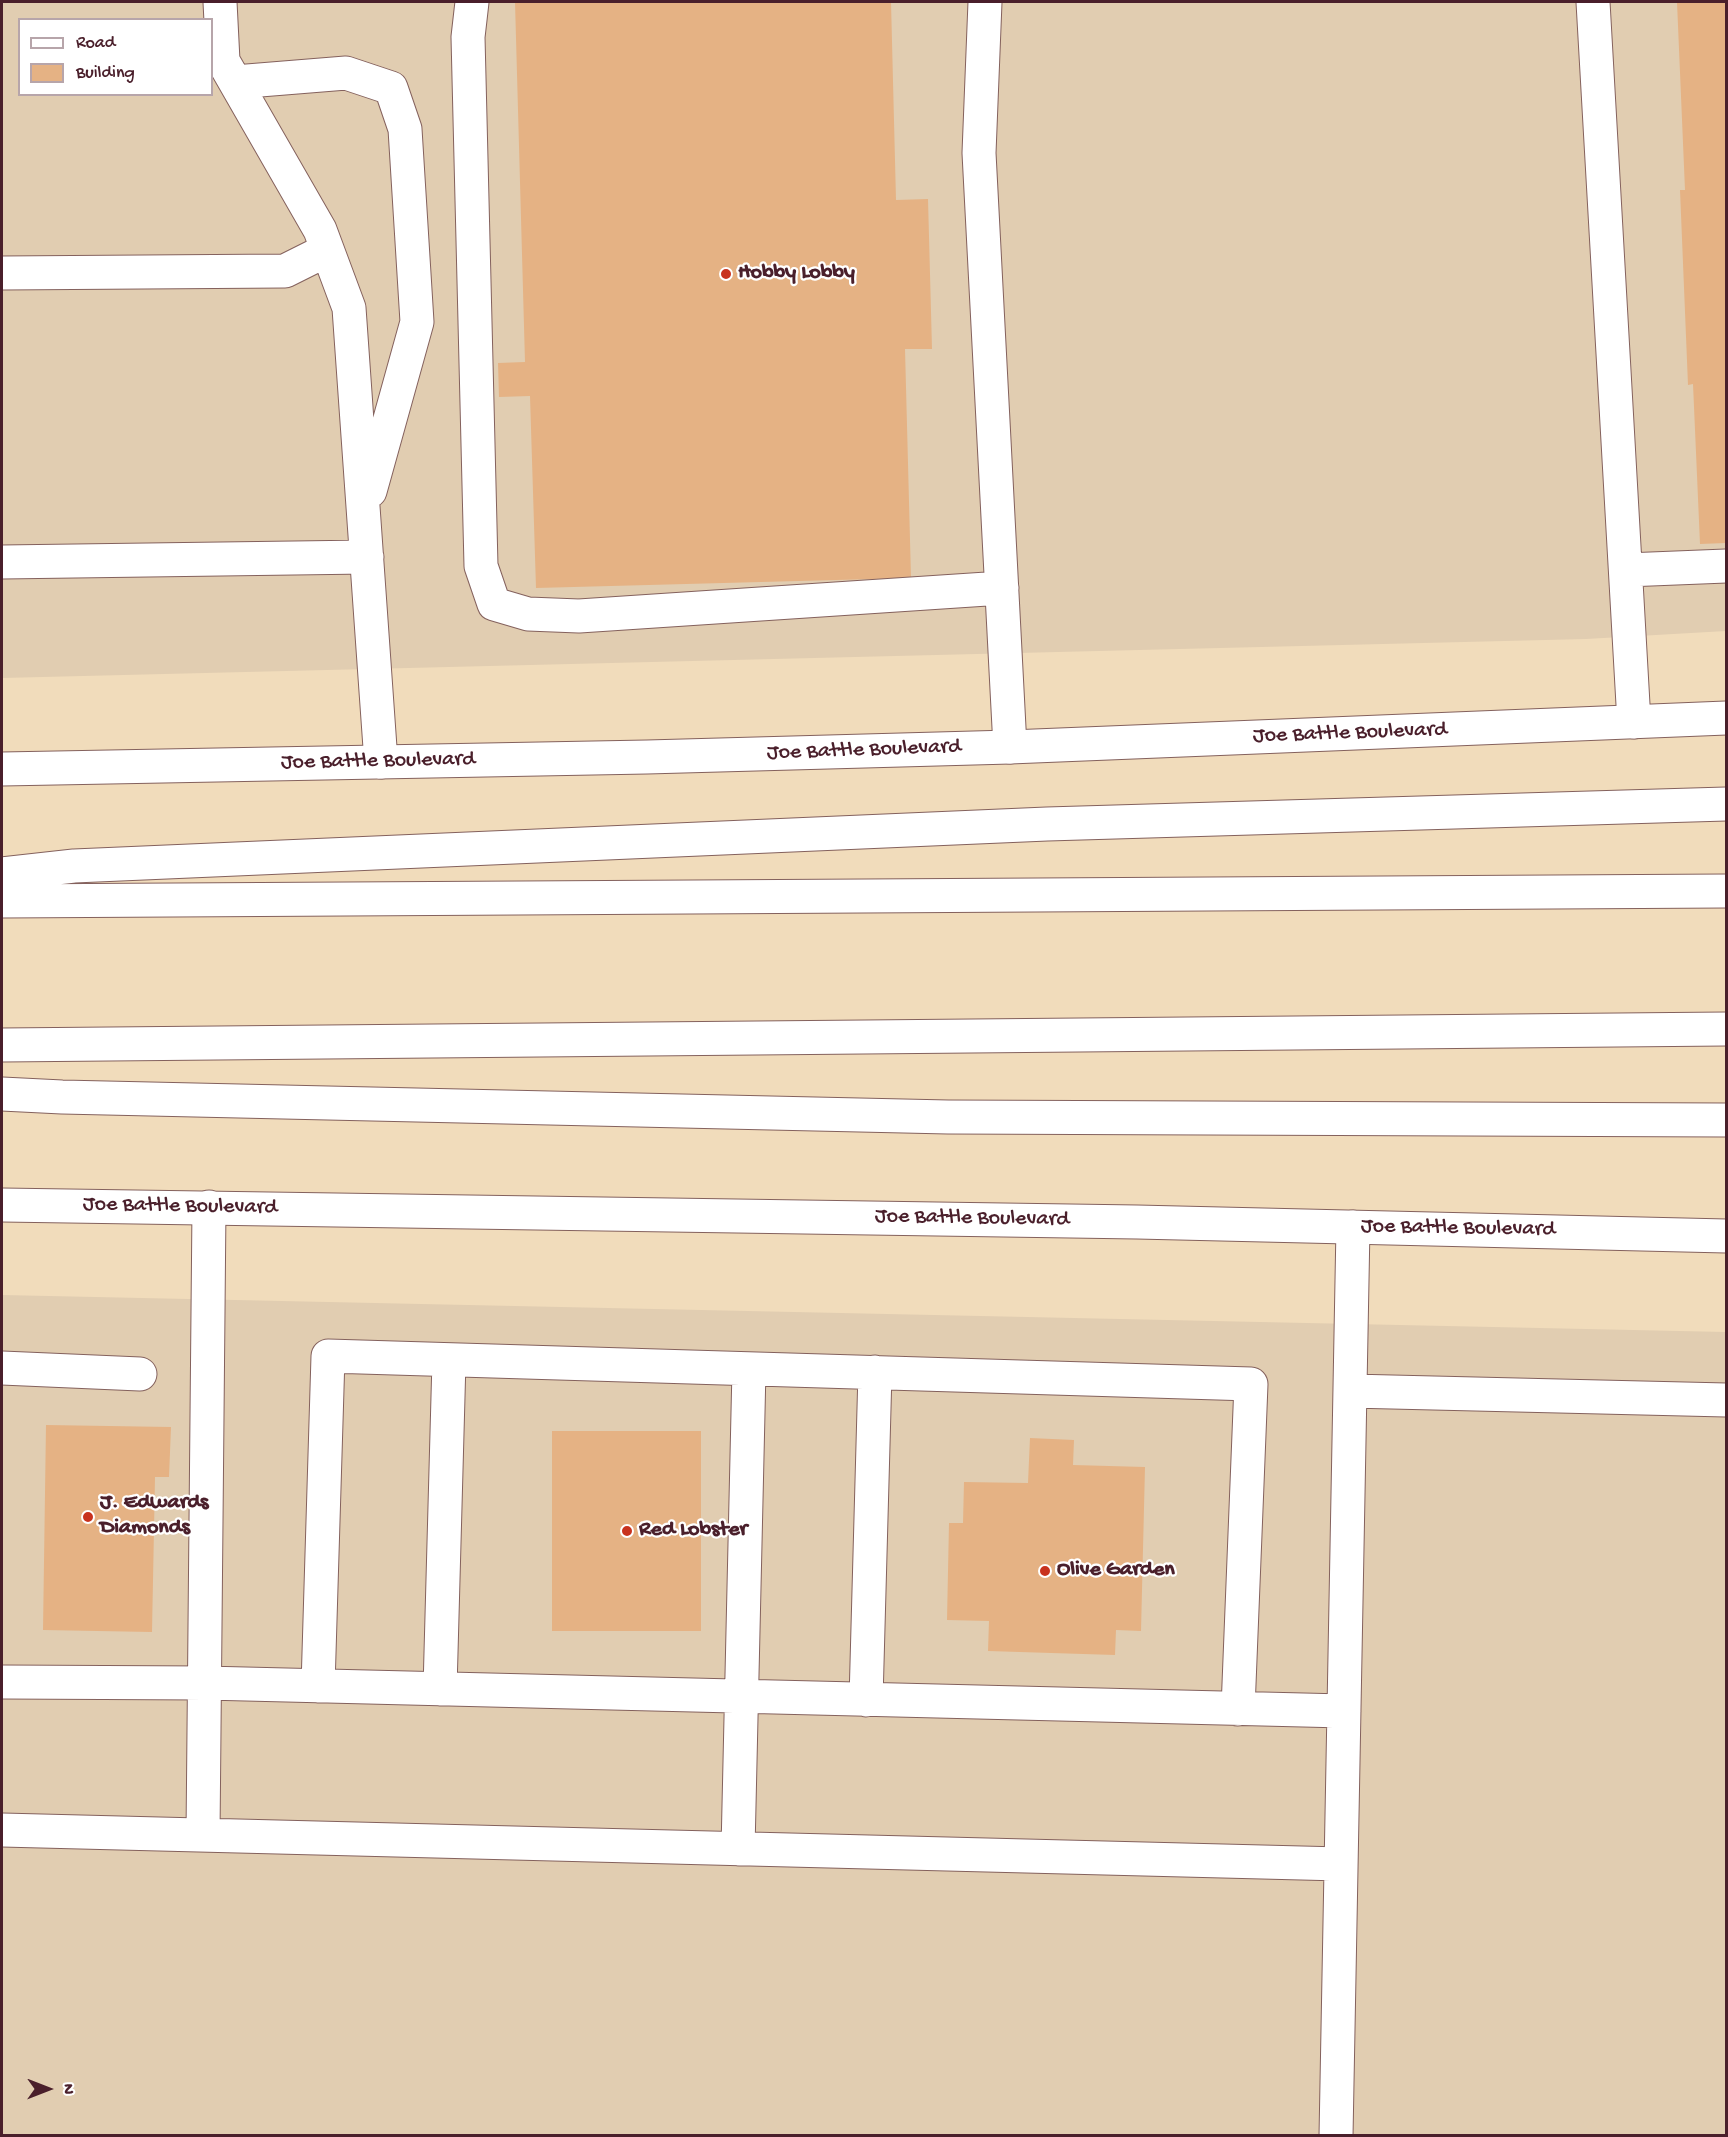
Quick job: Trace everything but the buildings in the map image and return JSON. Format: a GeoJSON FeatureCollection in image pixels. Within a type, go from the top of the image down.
{"type":"FeatureCollection","features":[{"type":"Feature","properties":{"kind":"main road"},"geometry":{"type":"LineString","coordinates":[[220,2],[223,61],[320,230],[349,308],[381,762]]}},
{"type":"Feature","properties":{"kind":"main road"},"geometry":{"type":"LineString","coordinates":[[472,2],[468,37],[482,566],[494,604],[528,615],[579,616],[1002,588]]}},
{"type":"Feature","properties":{"kind":"main road"},"geometry":{"type":"LineString","coordinates":[[985,2],[978,153],[1010,747]]}},
{"type":"Feature","properties":{"kind":"main road"},"geometry":{"type":"LineString","coordinates":[[1593,2],[1634,722]]}},
{"type":"Feature","properties":{"kind":"main road"},"geometry":{"type":"LineString","coordinates":[[235,82],[346,73],[391,88],[405,129],[417,322],[364,515]]}},
{"type":"Feature","properties":{"kind":"main road"},"geometry":{"type":"LineString","coordinates":[[2,273],[285,271],[327,250]]}},
{"type":"Feature","properties":{"kind":"main road"},"geometry":{"type":"LineString","coordinates":[[2,562],[367,557]]}},
{"type":"Feature","properties":{"kind":"main road"},"geometry":{"type":"LineString","coordinates":[[1626,570],[1726,566]]}},
{"type":"Feature","properties":{"kind":"main road","name":"Joe Battle Boulevard"},"geometry":{"type":"LineString","coordinates":[[2,769],[647,758],[1010,747],[1726,718]]}},
{"type":"Feature","properties":{"kind":"main road"},"geometry":{"type":"LineString","coordinates":[[2,874],[74,866],[1047,824],[1726,804]]}},
{"type":"Feature","properties":{"kind":"main road"},"geometry":{"type":"LineString","coordinates":[[2,901],[1726,891]]}},
{"type":"Feature","properties":{"kind":"main road"},"geometry":{"type":"LineString","coordinates":[[2,1045],[1726,1029]]}},
{"type":"Feature","properties":{"kind":"main road"},"geometry":{"type":"LineString","coordinates":[[2,1094],[74,1098],[948,1117],[1726,1120]]}},
{"type":"Feature","properties":{"kind":"main road","name":"Joe Battle Boulevard"},"geometry":{"type":"LineString","coordinates":[[2,1205],[1353,1227],[1726,1236]]}},
{"type":"Feature","properties":{"kind":"main road"},"geometry":{"type":"LineString","coordinates":[[203,1835],[209,1207]]}},
{"type":"Feature","properties":{"kind":"main road"},"geometry":{"type":"LineString","coordinates":[[1336,2136],[1353,1227]]}},
{"type":"Feature","properties":{"kind":"main road"},"geometry":{"type":"LineString","coordinates":[[318,1686],[328,1356],[1251,1384],[1238,1709]]}},
{"type":"Feature","properties":{"kind":"main road"},"geometry":{"type":"LineString","coordinates":[[440,1689],[449,1360]]}},
{"type":"Feature","properties":{"kind":"main road"},"geometry":{"type":"LineString","coordinates":[[2,1368],[140,1374]]}},
{"type":"Feature","properties":{"kind":"main road"},"geometry":{"type":"LineString","coordinates":[[738,1849],[750,1369]]}},
{"type":"Feature","properties":{"kind":"main road"},"geometry":{"type":"LineString","coordinates":[[866,1700],[875,1372]]}},
{"type":"Feature","properties":{"kind":"main road"},"geometry":{"type":"LineString","coordinates":[[1350,1391],[1726,1400]]}},
{"type":"Feature","properties":{"kind":"main road"},"geometry":{"type":"LineString","coordinates":[[2,1682],[205,1683],[1344,1711]]}},
{"type":"Feature","properties":{"kind":"main road"},"geometry":{"type":"LineString","coordinates":[[2,1830],[1341,1864]]}},
{"type":"Feature","properties":{"kind":"shaded area"},"geometry":{"type":"Polygon","coordinates":[[[2,2],[1726,2],[1726,631],[1586,639],[2,678],[2,2]]]}},
{"type":"Feature","properties":{"kind":"shaded area"},"geometry":{"type":"Polygon","coordinates":[[[2,1295],[1726,1332],[1726,2135],[2,2135],[2,1295]]]}},
{"type":"Feature","properties":{"kind":"place","name":"Hobby Lobby"},"geometry":{"type":"Point","coordinates":[726,274]}},
{"type":"Feature","properties":{"kind":"place","name":"J. Edwards Diamonds"},"geometry":{"type":"Point","coordinates":[88,1517]}},
{"type":"Feature","properties":{"kind":"place","name":"Red Lobster"},"geometry":{"type":"Point","coordinates":[627,1531]}},
{"type":"Feature","properties":{"kind":"place","name":"Olive Garden"},"geometry":{"type":"Point","coordinates":[1045,1571]}}]}
